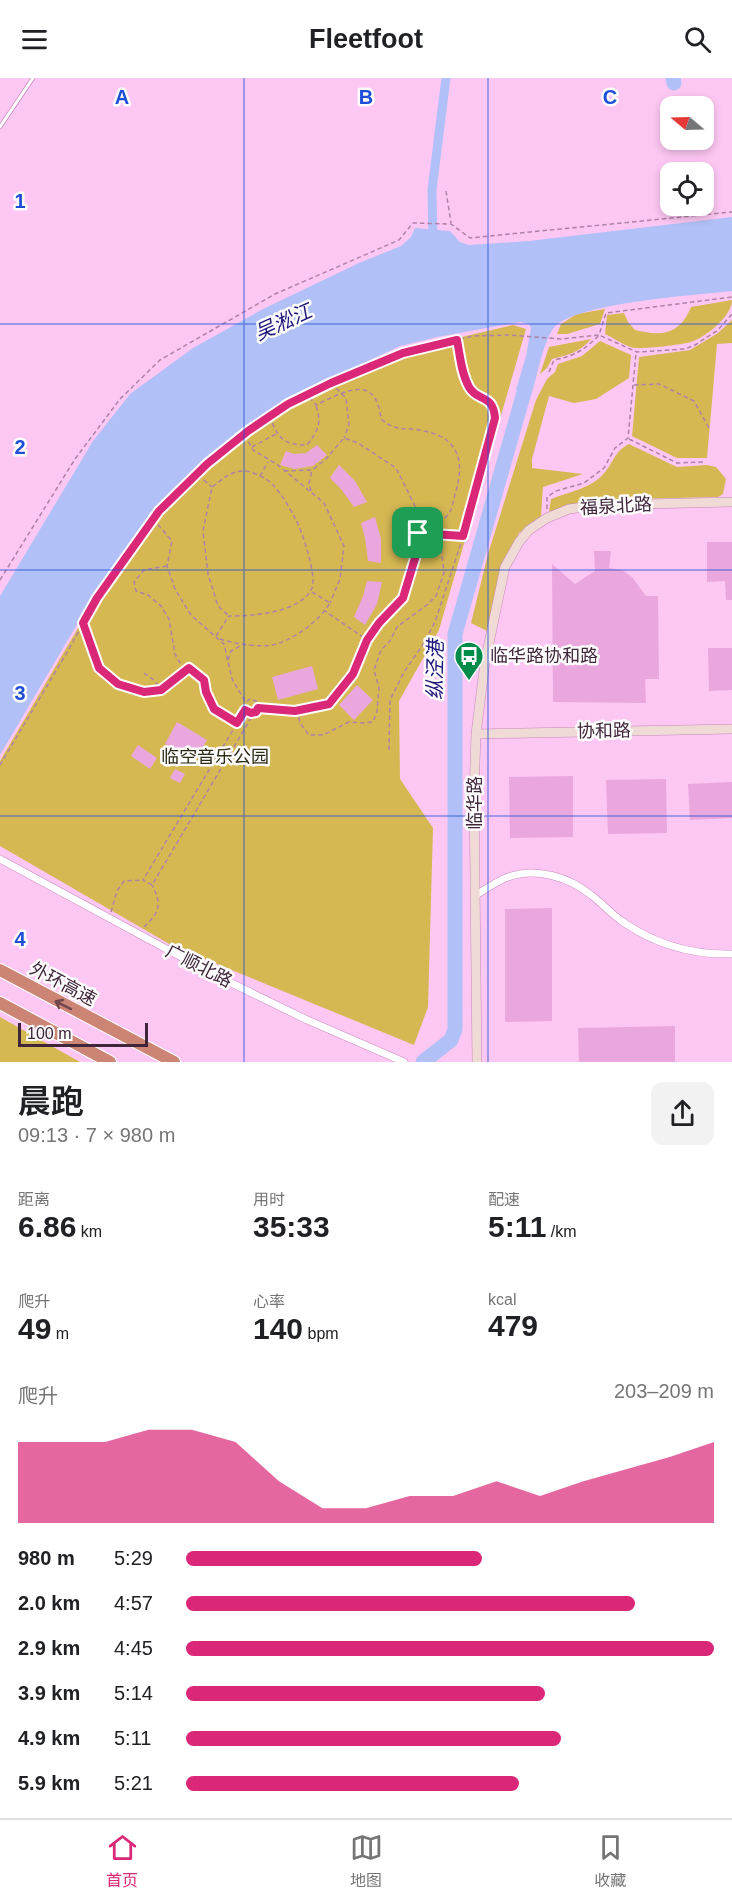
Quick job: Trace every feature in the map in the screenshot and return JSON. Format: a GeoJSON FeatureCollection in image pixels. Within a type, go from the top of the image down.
{"type":"FeatureCollection","features":[{"type":"Feature","properties":{"kind":"highway","name":"外环高速"},"geometry":{"type":"LineString","coordinates":[[0,970],[174,1062]]}},
{"type":"Feature","properties":{"kind":"highway"},"geometry":{"type":"LineString","coordinates":[[0,1003],[110,1062]]}},
{"type":"Feature","properties":{"kind":"street","name":"福泉北路"},"geometry":{"type":"LineString","coordinates":[[514,549],[530,530],[547,518],[569,508],[732,502]]}},
{"type":"Feature","properties":{"kind":"street","name":"临华路"},"geometry":{"type":"LineString","coordinates":[[477,1062],[474,793],[476,734],[485,662],[499,590],[505,567],[514,549]]}},
{"type":"Feature","properties":{"kind":"street","name":"协和路"},"geometry":{"type":"LineString","coordinates":[[476,734],[732,729]]}},
{"type":"Feature","properties":{"kind":"street","name":"广顺北路"},"geometry":{"type":"LineString","coordinates":[[0,859],[262,998],[404,1062]]}},
{"type":"Feature","properties":{"kind":"street"},"geometry":{"type":"LineString","coordinates":[[476,895],[508,877],[521,874],[562,878],[591,894],[620,920],[659,942],[701,953],[732,954]]}},
{"type":"Feature","properties":{"kind":"lane"},"geometry":{"type":"LineString","coordinates":[[0,126],[33,78]]}},
{"type":"Feature","properties":{"kind":"path"},"geometry":{"type":"LineString","coordinates":[[446,191],[451,224]]}},
{"type":"Feature","properties":{"kind":"path"},"geometry":{"type":"LineString","coordinates":[[0,580],[75,459],[120,399],[160,360],[275,294],[399,240],[414,223],[451,224],[470,238],[732,212]]}},
{"type":"Feature","properties":{"kind":"path"},"geometry":{"type":"LineString","coordinates":[[549,372],[554,360],[571,357],[586,349],[599,335],[606,313],[732,297]]}},
{"type":"Feature","properties":{"kind":"path"},"geometry":{"type":"LineString","coordinates":[[0,765],[97,598],[153,519],[197,475],[244,434],[270,416],[331,383],[403,353],[473,336],[509,335],[561,339],[599,335],[637,352],[691,347],[718,330],[732,314]]}},
{"type":"Feature","properties":{"kind":"path"},"geometry":{"type":"LineString","coordinates":[[389,750],[390,700],[404,672],[435,622],[463,536],[495,418],[494,407],[487,399],[471,391],[464,378],[457,340]]}},
{"type":"Feature","properties":{"kind":"path"},"geometry":{"type":"LineString","coordinates":[[547,518],[547,496],[584,483],[591,478],[604,468],[615,448],[628,438],[637,352]]}},
{"type":"Feature","properties":{"kind":"path"},"geometry":{"type":"LineString","coordinates":[[311,492],[309,483],[312,470],[344,438],[349,424],[346,398],[331,383]]}},
{"type":"Feature","properties":{"kind":"path"},"geometry":{"type":"LineString","coordinates":[[633,385],[659,384],[694,401],[709,428]]}},
{"type":"Feature","properties":{"kind":"path"},"geometry":{"type":"LineString","coordinates":[[297,710],[300,723],[309,735],[323,735],[349,722],[373,722],[377,711],[379,688],[374,670],[381,650],[390,641],[397,627],[436,596],[444,573],[439,526],[441,520],[450,512],[460,478],[459,460],[453,445],[446,439],[425,431],[391,427],[381,419],[380,404],[363,389],[341,393],[316,405]]}},
{"type":"Feature","properties":{"kind":"path"},"geometry":{"type":"LineString","coordinates":[[270,416],[276,434],[292,445],[307,445],[318,432],[321,418],[312,400],[304,397]]}},
{"type":"Feature","properties":{"kind":"path"},"geometry":{"type":"LineString","coordinates":[[219,639],[240,646],[278,644],[309,626],[326,611],[340,579],[344,546],[324,503],[251,447],[244,434]]}},
{"type":"Feature","properties":{"kind":"path"},"geometry":{"type":"LineString","coordinates":[[251,447],[276,434]]}},
{"type":"Feature","properties":{"kind":"path"},"geometry":{"type":"LineString","coordinates":[[258,708],[297,710],[329,704],[353,674],[367,640],[379,623],[403,598],[419,545],[416,508],[396,468],[358,443],[344,438]]}},
{"type":"Feature","properties":{"kind":"path"},"geometry":{"type":"LineString","coordinates":[[628,438],[677,463],[705,462]]}},
{"type":"Feature","properties":{"kind":"path"},"geometry":{"type":"LineString","coordinates":[[259,476],[268,461]]}},
{"type":"Feature","properties":{"kind":"path"},"geometry":{"type":"LineString","coordinates":[[284,471],[312,470]]}},
{"type":"Feature","properties":{"kind":"path"},"geometry":{"type":"LineString","coordinates":[[245,471],[259,476],[271,482],[296,519],[314,577],[310,591],[305,597],[282,611],[229,616],[218,606],[208,574],[203,531],[212,487],[231,473],[245,471]]}},
{"type":"Feature","properties":{"kind":"path"},"geometry":{"type":"LineString","coordinates":[[197,475],[212,487]]}},
{"type":"Feature","properties":{"kind":"path"},"geometry":{"type":"LineString","coordinates":[[153,519],[172,541],[167,566],[175,589],[191,615],[224,644],[232,679],[246,701]]}},
{"type":"Feature","properties":{"kind":"path"},"geometry":{"type":"LineString","coordinates":[[418,533],[463,536]]}},
{"type":"Feature","properties":{"kind":"path"},"geometry":{"type":"LineString","coordinates":[[167,566],[144,570],[134,582],[136,591],[148,595],[161,606],[169,619],[175,654],[185,670]]}},
{"type":"Feature","properties":{"kind":"path"},"geometry":{"type":"LineString","coordinates":[[310,591],[330,603]]}},
{"type":"Feature","properties":{"kind":"path"},"geometry":{"type":"LineString","coordinates":[[326,611],[367,640]]}},
{"type":"Feature","properties":{"kind":"path"},"geometry":{"type":"LineString","coordinates":[[216,636],[229,616]]}},
{"type":"Feature","properties":{"kind":"path"},"geometry":{"type":"LineString","coordinates":[[83,623],[99,668],[118,684],[144,692],[161,690],[189,668],[204,680],[206,692],[214,709],[237,723]]}},
{"type":"Feature","properties":{"kind":"path"},"geometry":{"type":"LineString","coordinates":[[228,660],[231,651],[240,646]]}},
{"type":"Feature","properties":{"kind":"path"},"geometry":{"type":"LineString","coordinates":[[144,673],[154,680],[161,690]]}},
{"type":"Feature","properties":{"kind":"path"},"geometry":{"type":"LineString","coordinates":[[152,885],[258,708],[258,703],[254,700],[246,701]]}},
{"type":"Feature","properties":{"kind":"path"},"geometry":{"type":"LineString","coordinates":[[143,880],[245,710],[246,701]]}},
{"type":"Feature","properties":{"kind":"path"},"geometry":{"type":"LineString","coordinates":[[245,710],[254,713]]}},
{"type":"Feature","properties":{"kind":"path"},"geometry":{"type":"LineString","coordinates":[[110,918],[117,891],[124,881],[143,880],[152,885],[159,898],[156,916],[137,933]]}},
{"type":"Feature","properties":{"kind":"green space"},"geometry":{"type":"Polygon","coordinates":[[[732,300],[731,307],[716,327],[687,343],[635,348],[605,334],[607,315],[624,313],[635,330],[662,333],[682,323],[691,307],[732,300]]]}},
{"type":"Feature","properties":{"kind":"green space"},"geometry":{"type":"Polygon","coordinates":[[[605,309],[600,324],[567,334],[557,334],[561,324],[577,314],[605,309]]]}},
{"type":"Feature","properties":{"kind":"green space"},"geometry":{"type":"Polygon","coordinates":[[[732,320],[732,343],[717,344],[707,458],[677,458],[632,436],[639,357],[690,350],[718,333],[732,320]]]}},
{"type":"Feature","properties":{"kind":"green space","name":"临空音乐公园"},"geometry":{"type":"Polygon","coordinates":[[[513,325],[526,329],[439,630],[399,701],[400,779],[433,828],[428,1007],[414,1045],[171,945],[0,846],[0,761],[98,594],[150,519],[206,463],[246,429],[295,400],[346,373],[401,351],[513,325]]]}},
{"type":"Feature","properties":{"kind":"green space"},"geometry":{"type":"Polygon","coordinates":[[[591,339],[574,352],[552,359],[540,374],[549,347],[591,339]]]}},
{"type":"Feature","properties":{"kind":"green space"},"geometry":{"type":"Polygon","coordinates":[[[600,341],[631,355],[629,378],[596,399],[574,403],[549,396],[532,459],[532,468],[583,474],[543,487],[541,517],[519,533],[506,558],[487,631],[471,623],[488,554],[536,400],[558,364],[582,356],[600,341]]]}},
{"type":"Feature","properties":{"kind":"green space"},"geometry":{"type":"Polygon","coordinates":[[[629,444],[677,467],[707,465],[716,467],[726,479],[723,494],[718,497],[593,500],[549,512],[551,499],[594,482],[605,472],[620,450],[629,444]]]}},
{"type":"Feature","properties":{"kind":"green space"},"geometry":{"type":"Polygon","coordinates":[[[0,1017],[80,1062],[0,1062],[0,1017]]]}},
{"type":"Feature","properties":{"kind":"water","name":"吴淞江"},"geometry":{"type":"Polygon","coordinates":[[[732,217],[732,291],[636,302],[583,313],[564,320],[549,335],[531,395],[516,390],[531,328],[529,324],[520,322],[400,346],[313,387],[251,424],[206,460],[153,512],[98,589],[0,755],[0,596],[93,441],[130,394],[193,348],[263,309],[359,263],[401,246],[411,237],[415,228],[450,231],[460,242],[469,245],[529,241],[732,217]]]}},
{"type":"Feature","properties":{"kind":"building"},"geometry":{"type":"Polygon","coordinates":[[[317,445],[327,455],[313,466],[295,469],[280,465],[286,451],[294,454],[306,453],[317,445]]]}},
{"type":"Feature","properties":{"kind":"building"},"geometry":{"type":"Polygon","coordinates":[[[339,465],[355,481],[367,502],[354,507],[330,478],[339,465]]]}},
{"type":"Feature","properties":{"kind":"building"},"geometry":{"type":"Polygon","coordinates":[[[375,517],[381,539],[381,563],[368,561],[361,523],[375,517]]]}},
{"type":"Feature","properties":{"kind":"building"},"geometry":{"type":"Polygon","coordinates":[[[707,542],[732,542],[732,600],[726,600],[725,581],[707,582],[707,542]]]}},
{"type":"Feature","properties":{"kind":"building"},"geometry":{"type":"Polygon","coordinates":[[[594,551],[611,551],[609,568],[622,570],[632,577],[646,596],[658,596],[659,679],[645,679],[646,703],[553,702],[552,564],[575,584],[595,571],[594,551]]]}},
{"type":"Feature","properties":{"kind":"building"},"geometry":{"type":"Polygon","coordinates":[[[367,581],[382,582],[377,604],[365,625],[354,617],[367,581]]]}},
{"type":"Feature","properties":{"kind":"building"},"geometry":{"type":"Polygon","coordinates":[[[708,648],[732,648],[732,690],[709,691],[708,648]]]}},
{"type":"Feature","properties":{"kind":"building"},"geometry":{"type":"Polygon","coordinates":[[[312,666],[318,689],[278,700],[272,677],[312,666]]]}},
{"type":"Feature","properties":{"kind":"building"},"geometry":{"type":"Polygon","coordinates":[[[357,685],[373,700],[354,720],[339,705],[357,685]]]}},
{"type":"Feature","properties":{"kind":"building"},"geometry":{"type":"Polygon","coordinates":[[[177,722],[207,740],[194,761],[165,744],[177,722]]]}},
{"type":"Feature","properties":{"kind":"building"},"geometry":{"type":"Polygon","coordinates":[[[138,745],[157,758],[150,769],[131,756],[138,745]]]}},
{"type":"Feature","properties":{"kind":"building"},"geometry":{"type":"Polygon","coordinates":[[[175,769],[185,774],[180,783],[170,778],[175,769]]]}},
{"type":"Feature","properties":{"kind":"building"},"geometry":{"type":"Polygon","coordinates":[[[573,776],[573,837],[510,838],[509,777],[573,776]]]}},
{"type":"Feature","properties":{"kind":"building"},"geometry":{"type":"Polygon","coordinates":[[[666,779],[667,833],[608,834],[606,780],[666,779]]]}},
{"type":"Feature","properties":{"kind":"building"},"geometry":{"type":"Polygon","coordinates":[[[732,782],[732,818],[690,820],[688,784],[732,782]]]}},
{"type":"Feature","properties":{"kind":"building"},"geometry":{"type":"Polygon","coordinates":[[[552,908],[552,1021],[505,1022],[505,909],[552,908]]]}},
{"type":"Feature","properties":{"kind":"building"},"geometry":{"type":"Polygon","coordinates":[[[675,1026],[675,1062],[579,1062],[578,1028],[675,1026]]]}},
{"type":"Feature","properties":{"kind":"waterway"},"geometry":{"type":"LineString","coordinates":[[433,243],[432,190],[446,78]]}},
{"type":"Feature","properties":{"kind":"waterway"},"geometry":{"type":"LineString","coordinates":[[673,78],[674,83]]}},
{"type":"Feature","properties":{"kind":"waterway","name":"纵泾港"},"geometry":{"type":"LineString","coordinates":[[423,1062],[451,1040],[455,1029],[455,634],[529,375]]}},
{"type":"Feature","properties":{"kind":"place","name":"临华路协和路"},"geometry":{"type":"Point","coordinates":[469,682]}},
{"type":"Feature","properties":{"kind":"route"},"geometry":{"type":"LineString","coordinates":[[457,340],[464,378],[471,391],[487,399],[494,407],[495,418],[463,536],[418,533],[419,545],[403,598],[379,623],[367,640],[353,674],[329,704],[295,711],[258,708],[256,712],[251,713],[245,710],[237,723],[214,709],[206,692],[204,680],[189,668],[161,690],[144,692],[118,684],[99,668],[83,623],[97,598],[159,511],[207,464],[248,431],[288,404],[331,383],[403,353],[457,340]]}}]}
